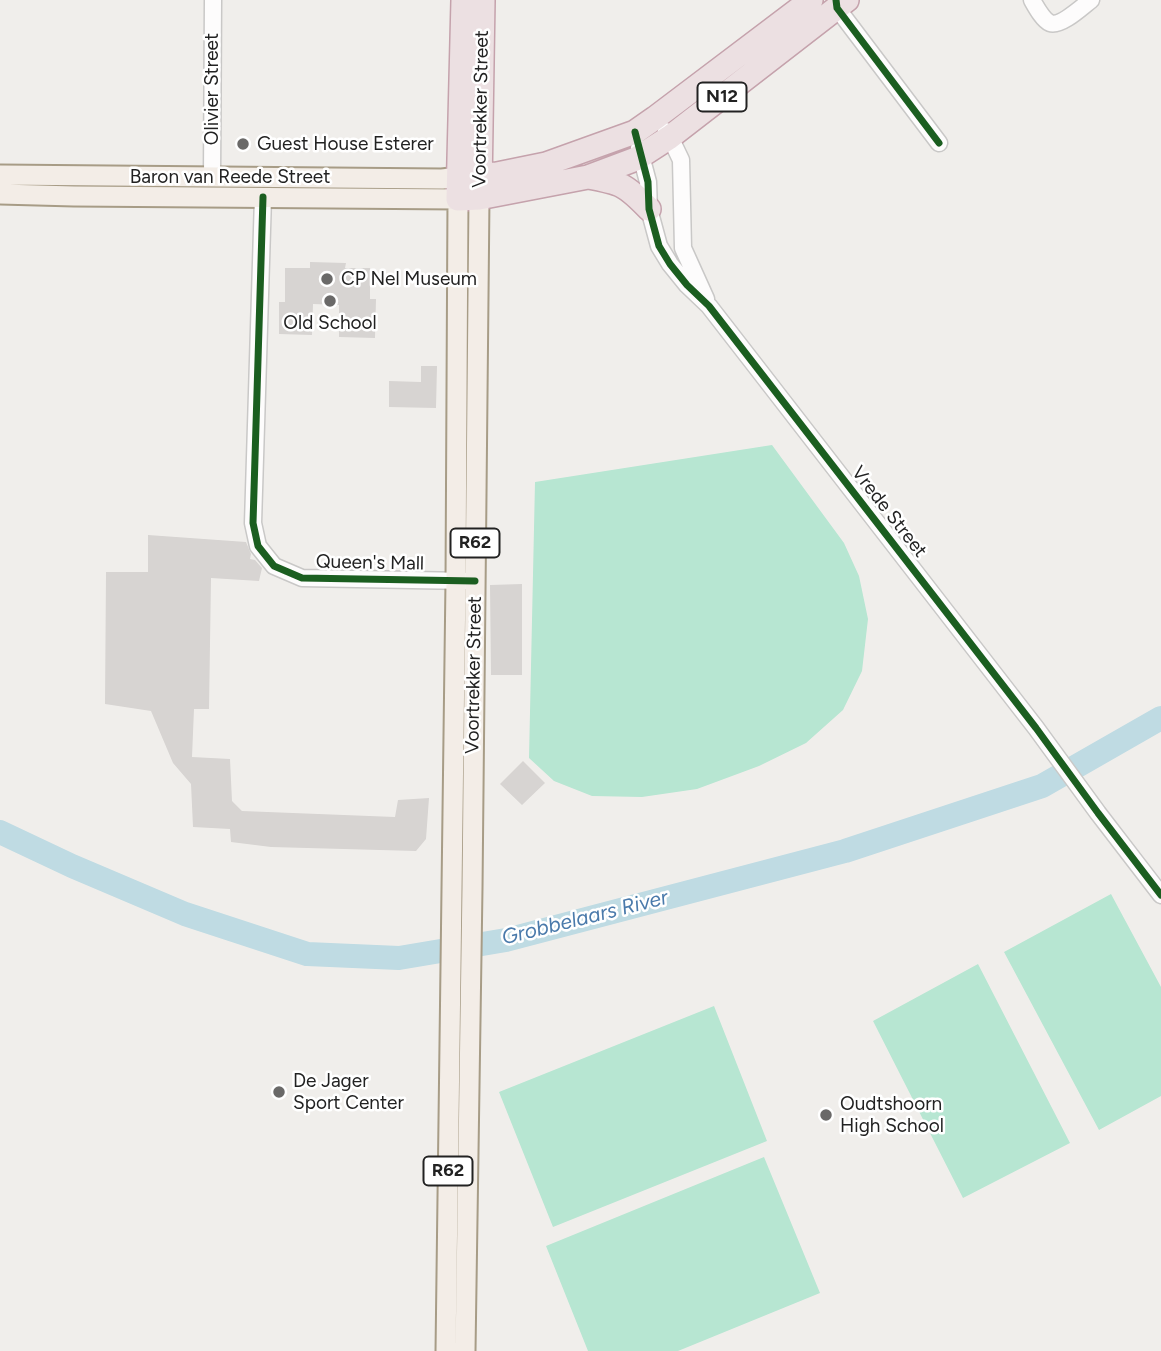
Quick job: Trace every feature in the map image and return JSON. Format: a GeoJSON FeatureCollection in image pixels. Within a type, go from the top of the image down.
{"type":"FeatureCollection","features":[{"type":"Feature","properties":{"kind":"highway","name":"Voortrekker Street"},"geometry":{"type":"LineString","coordinates":[[463,0],[469,187]]}},
{"type":"Feature","properties":{"kind":"highway","name":"Voortrekker Street"},"geometry":{"type":"LineString","coordinates":[[469,187],[483,0]]}},
{"type":"Feature","properties":{"kind":"highway","name":"N12"},"geometry":{"type":"LineString","coordinates":[[469,187],[497,174],[546,164],[635,132],[811,0]]}},
{"type":"Feature","properties":{"kind":"highway","name":"N12"},"geometry":{"type":"LineString","coordinates":[[469,187],[588,177],[641,157],[840,3]]}},
{"type":"Feature","properties":{"kind":"highway"},"geometry":{"type":"LineString","coordinates":[[588,177],[612,181],[626,187],[649,209]]}},
{"type":"Feature","properties":{"kind":"main road","name":"Baron van Reede Street"},"geometry":{"type":"LineString","coordinates":[[0,176],[442,179],[469,187]]}},
{"type":"Feature","properties":{"kind":"main road","name":"Baron van Reede Street"},"geometry":{"type":"LineString","coordinates":[[0,194],[263,197],[469,187]]}},
{"type":"Feature","properties":{"kind":"main road","name":"Voortrekker Street"},"geometry":{"type":"LineString","coordinates":[[446,1351],[452,886],[465,581],[469,187]]}},
{"type":"Feature","properties":{"kind":"main road","name":"Voortrekker Street"},"geometry":{"type":"LineString","coordinates":[[465,581],[472,888],[465,1351]]}},
{"type":"Feature","properties":{"kind":"street","name":"Olivier Street"},"geometry":{"type":"LineString","coordinates":[[212,177],[213,0]]}},
{"type":"Feature","properties":{"kind":"street"},"geometry":{"type":"LineString","coordinates":[[1032,0],[1046,21],[1056,24],[1091,0]]}},
{"type":"Feature","properties":{"kind":"street"},"geometry":{"type":"LineString","coordinates":[[840,3],[939,143]]}},
{"type":"Feature","properties":{"kind":"street","name":"Vrede Street"},"geometry":{"type":"LineString","coordinates":[[655,118],[670,137],[681,160],[682,248],[709,306]]}},
{"type":"Feature","properties":{"kind":"street","name":"Vrede Street"},"geometry":{"type":"LineString","coordinates":[[635,132],[648,181],[649,209],[659,246],[670,264],[709,306],[1161,895]]}},
{"type":"Feature","properties":{"kind":"street","name":"Queen's Mall"},"geometry":{"type":"LineString","coordinates":[[263,197],[253,523],[258,546],[274,566],[302,578],[465,581]]}},
{"type":"Feature","properties":{"kind":"green space"},"geometry":{"type":"Polygon","coordinates":[[[772,445],[844,543],[859,576],[868,619],[862,671],[843,710],[806,743],[759,766],[697,789],[642,797],[592,796],[554,781],[529,758],[535,482],[772,445]]]}},
{"type":"Feature","properties":{"kind":"green space"},"geometry":{"type":"Polygon","coordinates":[[[1111,894],[1161,987],[1161,1096],[1099,1130],[1004,952],[1111,894]]]}},
{"type":"Feature","properties":{"kind":"green space"},"geometry":{"type":"Polygon","coordinates":[[[978,964],[1070,1143],[963,1198],[873,1021],[978,964]]]}},
{"type":"Feature","properties":{"kind":"green space"},"geometry":{"type":"Polygon","coordinates":[[[714,1006],[767,1141],[553,1227],[499,1092],[714,1006]]]}},
{"type":"Feature","properties":{"kind":"green space"},"geometry":{"type":"Polygon","coordinates":[[[764,1157],[820,1293],[678,1351],[588,1351],[546,1246],[764,1157]]]}},
{"type":"Feature","properties":{"kind":"building","name":"Old School"},"geometry":{"type":"Polygon","coordinates":[[[310,262],[346,263],[345,268],[370,268],[370,299],[376,299],[375,338],[339,337],[339,305],[313,304],[312,335],[279,334],[279,302],[285,302],[285,268],[310,268],[310,262]]]}},
{"type":"Feature","properties":{"kind":"building"},"geometry":{"type":"Polygon","coordinates":[[[421,366],[437,366],[436,408],[389,407],[389,381],[421,382],[421,366]]]}},
{"type":"Feature","properties":{"kind":"building"},"geometry":{"type":"Polygon","coordinates":[[[148,535],[246,542],[251,554],[250,559],[255,560],[262,568],[259,581],[211,578],[209,709],[194,709],[192,757],[230,759],[232,801],[242,811],[395,817],[398,800],[429,798],[426,839],[416,851],[271,847],[231,842],[230,829],[193,827],[191,784],[173,763],[151,711],[105,704],[106,572],[148,572],[148,535]]]}},
{"type":"Feature","properties":{"kind":"building"},"geometry":{"type":"Polygon","coordinates":[[[522,584],[522,675],[491,675],[490,585],[522,584]]]}},
{"type":"Feature","properties":{"kind":"building"},"geometry":{"type":"Polygon","coordinates":[[[523,761],[545,783],[522,805],[500,784],[523,761]]]}},
{"type":"Feature","properties":{"kind":"waterway","name":"Grobbelaars River"},"geometry":{"type":"LineString","coordinates":[[0,832],[185,914],[307,954],[399,958],[506,940],[845,851],[1042,786],[1161,718]]}},
{"type":"Feature","properties":{"kind":"cycle path"},"geometry":{"type":"LineString","coordinates":[[836,0],[837,8],[939,143]]}},
{"type":"Feature","properties":{"kind":"cycle path"},"geometry":{"type":"LineString","coordinates":[[635,132],[648,182],[649,209],[659,246],[670,264],[709,306],[1036,728],[1161,895]]}},
{"type":"Feature","properties":{"kind":"cycle path"},"geometry":{"type":"LineString","coordinates":[[263,197],[253,523],[258,546],[274,566],[302,578],[475,581]]}},
{"type":"Feature","properties":{"kind":"place","name":"Guest House Esterer"},"geometry":{"type":"Point","coordinates":[243,144]}},
{"type":"Feature","properties":{"kind":"place","name":"CP Nel Museum"},"geometry":{"type":"Point","coordinates":[327,279]}},
{"type":"Feature","properties":{"kind":"place","name":"Old School"},"geometry":{"type":"Point","coordinates":[330,301]}},
{"type":"Feature","properties":{"kind":"place","name":"De Jager Sport Center"},"geometry":{"type":"Point","coordinates":[279,1092]}},
{"type":"Feature","properties":{"kind":"place","name":"Oudtshoorn High School"},"geometry":{"type":"Point","coordinates":[826,1115]}}]}
